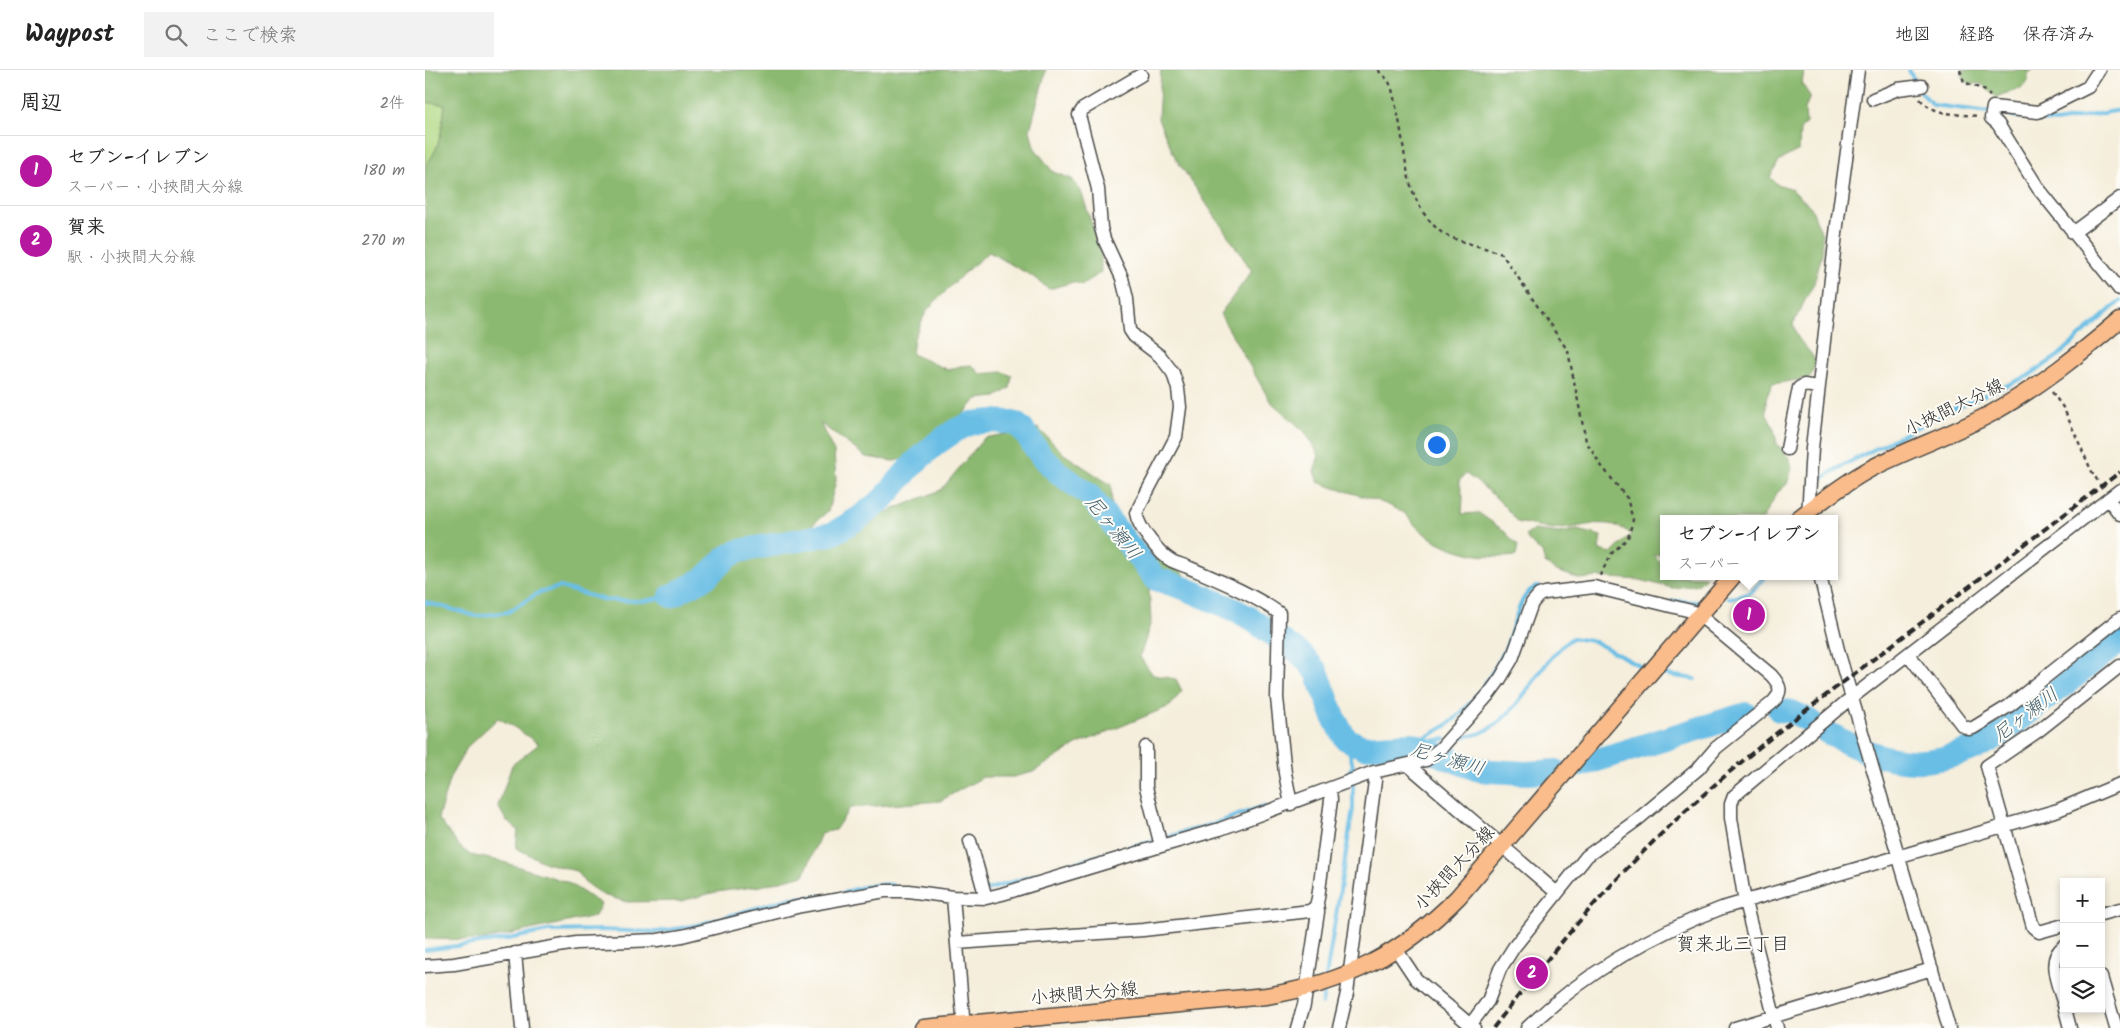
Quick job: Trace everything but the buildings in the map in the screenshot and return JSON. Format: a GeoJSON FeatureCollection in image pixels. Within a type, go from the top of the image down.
{"type":"FeatureCollection","features":[{"type":"Feature","properties":{"kind":"main road","name":"小挾間大分線"},"geometry":{"type":"LineString","coordinates":[[1806,515],[1855,478],[1986,416],[2044,380],[2071,361],[2120,320]]}},
{"type":"Feature","properties":{"kind":"main road","name":"小挾間大分線"},"geometry":{"type":"LineString","coordinates":[[923,1028],[964,1026],[1266,996],[1319,985],[1350,974],[1396,949],[1442,914],[1730,580]]}},
{"type":"Feature","properties":{"kind":"street"},"geometry":{"type":"LineString","coordinates":[[1805,515],[1837,225],[1858,70]]}},
{"type":"Feature","properties":{"kind":"street"},"geometry":{"type":"LineString","coordinates":[[2099,70],[2088,87],[2038,112],[1992,113],[2038,188],[2120,290]]}},
{"type":"Feature","properties":{"kind":"street"},"geometry":{"type":"LineString","coordinates":[[1141,75],[1083,109],[1079,115],[1098,189],[1101,228],[1122,278],[1130,330],[1134,336],[1160,356],[1173,373],[1178,389],[1180,407],[1176,437],[1136,513],[1137,521],[1160,552],[1172,561],[1263,602],[1279,613],[1277,647],[1278,716],[1291,804]]}},
{"type":"Feature","properties":{"kind":"street"},"geometry":{"type":"LineString","coordinates":[[1873,99],[1891,91],[1917,87]]}},
{"type":"Feature","properties":{"kind":"street"},"geometry":{"type":"LineString","coordinates":[[2073,233],[2120,198]]}},
{"type":"Feature","properties":{"kind":"street"},"geometry":{"type":"LineString","coordinates":[[1787,449],[1799,388],[1804,386],[1818,387]]}},
{"type":"Feature","properties":{"kind":"street"},"geometry":{"type":"LineString","coordinates":[[1775,1022],[1745,902],[1731,818],[1731,800],[1738,792],[1831,714],[2113,496],[2120,514]]}},
{"type":"Feature","properties":{"kind":"street"},"geometry":{"type":"LineString","coordinates":[[1820,580],[1852,698],[1949,1028]]}},
{"type":"Feature","properties":{"kind":"street"},"geometry":{"type":"LineString","coordinates":[[425,966],[454,964],[576,943],[658,940],[682,936],[801,906],[885,891],[908,891],[953,897],[986,898],[1220,829],[1330,790],[1374,772],[1418,763],[1431,757],[1458,730],[1489,694],[1509,666],[1535,599],[1551,591],[1593,587],[1691,611],[1699,615],[1771,675],[1780,686],[1780,694],[1772,703],[1716,748],[1698,769],[1637,820],[1587,856],[1507,957],[1488,1001],[1470,1027],[1416,979],[1396,949]]}},
{"type":"Feature","properties":{"kind":"street"},"geometry":{"type":"LineString","coordinates":[[1908,654],[1962,725],[1969,729],[2009,706],[2120,618]]}},
{"type":"Feature","properties":{"kind":"street"},"geometry":{"type":"LineString","coordinates":[[2060,926],[2039,932],[2033,928],[1987,764],[2038,731],[2120,666]]}},
{"type":"Feature","properties":{"kind":"street"},"geometry":{"type":"LineString","coordinates":[[1146,747],[1146,787],[1161,846]]}},
{"type":"Feature","properties":{"kind":"street"},"geometry":{"type":"LineString","coordinates":[[1408,765],[1557,892]]}},
{"type":"Feature","properties":{"kind":"street"},"geometry":{"type":"LineString","coordinates":[[1339,1028],[1350,974],[1375,781],[1374,772]]}},
{"type":"Feature","properties":{"kind":"street"},"geometry":{"type":"LineString","coordinates":[[1527,1028],[1582,981],[1629,951],[1681,924],[1745,902],[2058,810],[2120,784]]}},
{"type":"Feature","properties":{"kind":"street"},"geometry":{"type":"LineString","coordinates":[[1297,1028],[1319,985],[1317,902],[1331,800],[1330,790]]}},
{"type":"Feature","properties":{"kind":"street"},"geometry":{"type":"LineString","coordinates":[[970,841],[986,898]]}},
{"type":"Feature","properties":{"kind":"street"},"geometry":{"type":"LineString","coordinates":[[953,897],[964,1026]]}},
{"type":"Feature","properties":{"kind":"street"},"geometry":{"type":"LineString","coordinates":[[957,944],[1143,930],[1297,913],[1310,911],[1317,902]]}},
{"type":"Feature","properties":{"kind":"street"},"geometry":{"type":"LineString","coordinates":[[2105,913],[2120,909]]}},
{"type":"Feature","properties":{"kind":"street"},"geometry":{"type":"LineString","coordinates":[[2060,950],[2054,960],[2054,970],[2060,990]]}},
{"type":"Feature","properties":{"kind":"street"},"geometry":{"type":"LineString","coordinates":[[515,953],[522,1028]]}},
{"type":"Feature","properties":{"kind":"street"},"geometry":{"type":"LineString","coordinates":[[1735,1028],[1775,1022],[1932,969]]}},
{"type":"Feature","properties":{"kind":"street"},"geometry":{"type":"LineString","coordinates":[[2105,992],[2115,1028]]}},
{"type":"Feature","properties":{"kind":"street"},"geometry":{"type":"LineString","coordinates":[[2066,1013],[2070,1028]]}},
{"type":"Feature","properties":{"kind":"path"},"geometry":{"type":"LineString","coordinates":[[1377,70],[1390,84],[1399,119],[1410,188],[1422,211],[1442,233],[1502,254],[1568,351],[1586,441],[1600,464],[1627,498],[1633,520],[1628,538],[1612,553],[1593,587]]}},
{"type":"Feature","properties":{"kind":"path"},"geometry":{"type":"LineString","coordinates":[[1917,87],[1924,104],[1935,111],[1992,113],[1991,98],[1987,92],[1964,82],[1959,70]]}},
{"type":"Feature","properties":{"kind":"path"},"geometry":{"type":"LineString","coordinates":[[2044,380],[2064,408],[2091,470],[2113,496]]}},
{"type":"Feature","properties":{"kind":"green space"},"geometry":{"type":"Polygon","coordinates":[[[425,70],[1046,70],[1030,130],[1034,147],[1053,172],[1072,179],[1081,191],[1101,253],[1101,272],[1083,285],[1073,282],[1049,289],[1032,276],[989,252],[965,272],[927,310],[914,338],[912,354],[948,370],[972,365],[980,374],[1003,372],[1012,376],[1010,388],[996,397],[977,399],[947,431],[917,457],[893,461],[866,457],[820,423],[834,452],[836,481],[828,511],[805,531],[828,529],[877,516],[941,490],[984,438],[1038,428],[1064,454],[1111,485],[1113,536],[1180,570],[1190,581],[1178,586],[1149,589],[1151,621],[1140,657],[1153,675],[1176,679],[1182,691],[1170,706],[1076,745],[1033,772],[1013,777],[983,777],[940,801],[850,808],[835,830],[821,833],[804,875],[761,886],[716,892],[681,901],[627,902],[603,895],[585,883],[576,871],[546,863],[516,848],[518,830],[506,820],[498,806],[512,765],[539,744],[498,718],[468,746],[450,777],[438,818],[458,845],[470,855],[500,861],[567,882],[601,904],[595,916],[483,940],[425,939],[425,165],[438,145],[445,105],[425,102],[425,70]]]}},
{"type":"Feature","properties":{"kind":"green space"},"geometry":{"type":"Polygon","coordinates":[[[1161,70],[1804,70],[1802,84],[1810,96],[1805,109],[1806,123],[1800,130],[1799,150],[1779,161],[1770,177],[1777,184],[1790,188],[1811,207],[1822,234],[1822,255],[1814,283],[1793,324],[1798,337],[1813,357],[1813,371],[1809,378],[1772,384],[1766,399],[1766,413],[1774,429],[1777,444],[1789,458],[1792,468],[1787,484],[1777,493],[1765,515],[1660,515],[1660,554],[1654,555],[1660,561],[1660,580],[1703,580],[1699,584],[1673,588],[1640,580],[1597,577],[1580,579],[1554,570],[1545,563],[1542,552],[1525,536],[1534,530],[1559,533],[1577,530],[1601,536],[1599,550],[1612,553],[1631,534],[1621,528],[1603,524],[1556,529],[1517,522],[1494,496],[1466,474],[1459,481],[1463,497],[1462,514],[1479,513],[1503,530],[1518,546],[1516,556],[1491,557],[1453,549],[1430,537],[1401,511],[1391,506],[1318,482],[1314,472],[1319,455],[1305,432],[1270,401],[1220,314],[1252,271],[1176,159],[1158,119],[1161,70]]]}},
{"type":"Feature","properties":{"kind":"green space"},"geometry":{"type":"Polygon","coordinates":[[[1963,70],[2033,70],[2028,73],[2026,84],[2022,88],[1997,97],[1982,84],[1967,82],[1963,77],[1963,70]]]}},
{"type":"Feature","properties":{"kind":"green space"},"geometry":{"type":"Polygon","coordinates":[[[425,102],[445,105],[438,145],[425,165],[425,102]]]}},
{"type":"Feature","properties":{"kind":"waterway"},"geometry":{"type":"LineString","coordinates":[[1909,70],[1916,84]]}},
{"type":"Feature","properties":{"kind":"waterway"},"geometry":{"type":"LineString","coordinates":[[1919,90],[1933,105],[1990,112]]}},
{"type":"Feature","properties":{"kind":"waterway"},"geometry":{"type":"LineString","coordinates":[[1999,114],[2056,122],[2120,110]]}},
{"type":"Feature","properties":{"kind":"waterway"},"geometry":{"type":"LineString","coordinates":[[1816,482],[1840,467],[1952,409],[2028,376],[2058,356],[2120,301]]}},
{"type":"Feature","properties":{"kind":"waterway","name":"尼ヶ瀬川"},"geometry":{"type":"LineString","coordinates":[[671,596],[705,578],[727,557],[739,551],[832,534],[859,518],[884,498],[913,464],[937,443],[956,430],[972,423],[1009,422],[1016,424],[1022,429],[1042,457],[1060,474],[1089,495],[1156,579],[1184,588],[1231,608],[1248,617],[1302,655],[1317,672],[1335,720],[1346,739],[1363,747],[1412,744],[1476,769],[1527,773],[1556,771]]}},
{"type":"Feature","properties":{"kind":"waterway"},"geometry":{"type":"LineString","coordinates":[[1728,598],[1750,593],[1762,580]]}},
{"type":"Feature","properties":{"kind":"waterway"},"geometry":{"type":"LineString","coordinates":[[425,602],[476,616],[508,612],[538,593],[560,587],[605,600],[643,601],[671,596]]}},
{"type":"Feature","properties":{"kind":"waterway"},"geometry":{"type":"LineString","coordinates":[[1417,742],[1447,725],[1473,699],[1502,655],[1522,601],[1532,589],[1539,587]]}},
{"type":"Feature","properties":{"kind":"waterway"},"geometry":{"type":"LineString","coordinates":[[1672,601],[1698,602]]}},
{"type":"Feature","properties":{"kind":"waterway"},"geometry":{"type":"LineString","coordinates":[[1454,738],[1478,734],[1495,725],[1518,702],[1548,661],[1572,638],[1593,641],[1640,666]]}},
{"type":"Feature","properties":{"kind":"waterway","name":"尼ヶ瀬川"},"geometry":{"type":"LineString","coordinates":[[1779,710],[1799,715],[1853,746],[1874,754],[1915,761],[1935,760],[1977,747],[2000,735],[2120,641]]}},
{"type":"Feature","properties":{"kind":"waterway"},"geometry":{"type":"LineString","coordinates":[[1661,674],[1695,679]]}},
{"type":"Feature","properties":{"kind":"waterway","name":"尼ヶ瀬川"},"geometry":{"type":"LineString","coordinates":[[1581,765],[1746,714]]}},
{"type":"Feature","properties":{"kind":"waterway"},"geometry":{"type":"LineString","coordinates":[[1346,739],[1353,766],[1346,776]]}},
{"type":"Feature","properties":{"kind":"waterway"},"geometry":{"type":"LineString","coordinates":[[1412,744],[1445,739]]}},
{"type":"Feature","properties":{"kind":"waterway"},"geometry":{"type":"LineString","coordinates":[[1326,977],[1353,809],[1353,781]]}},
{"type":"Feature","properties":{"kind":"waterway"},"geometry":{"type":"LineString","coordinates":[[986,890],[1216,823],[1264,806]]}},
{"type":"Feature","properties":{"kind":"waterway"},"geometry":{"type":"LineString","coordinates":[[843,893],[867,886],[892,885]]}},
{"type":"Feature","properties":{"kind":"waterway"},"geometry":{"type":"LineString","coordinates":[[425,950],[503,940],[548,931],[657,932],[698,925],[790,898],[822,896]]}},
{"type":"Feature","properties":{"kind":"waterway"},"geometry":{"type":"LineString","coordinates":[[1322,1004],[1325,986]]}},
{"type":"Feature","properties":{"kind":"railway"},"geometry":{"type":"LineString","coordinates":[[1493,1028],[1601,896],[1660,835],[1704,795],[1796,718],[2120,472]]}},
{"type":"Feature","properties":{"kind":"place","name":"セブン-イレブン"},"geometry":{"type":"Point","coordinates":[1749,615]}},
{"type":"Feature","properties":{"kind":"place","name":"賀来"},"geometry":{"type":"Point","coordinates":[1532,973]}},
{"type":"Feature","properties":{"kind":"district","name":"賀来北三丁目"},"geometry":{"type":"Point","coordinates":[1733,943]}}]}
